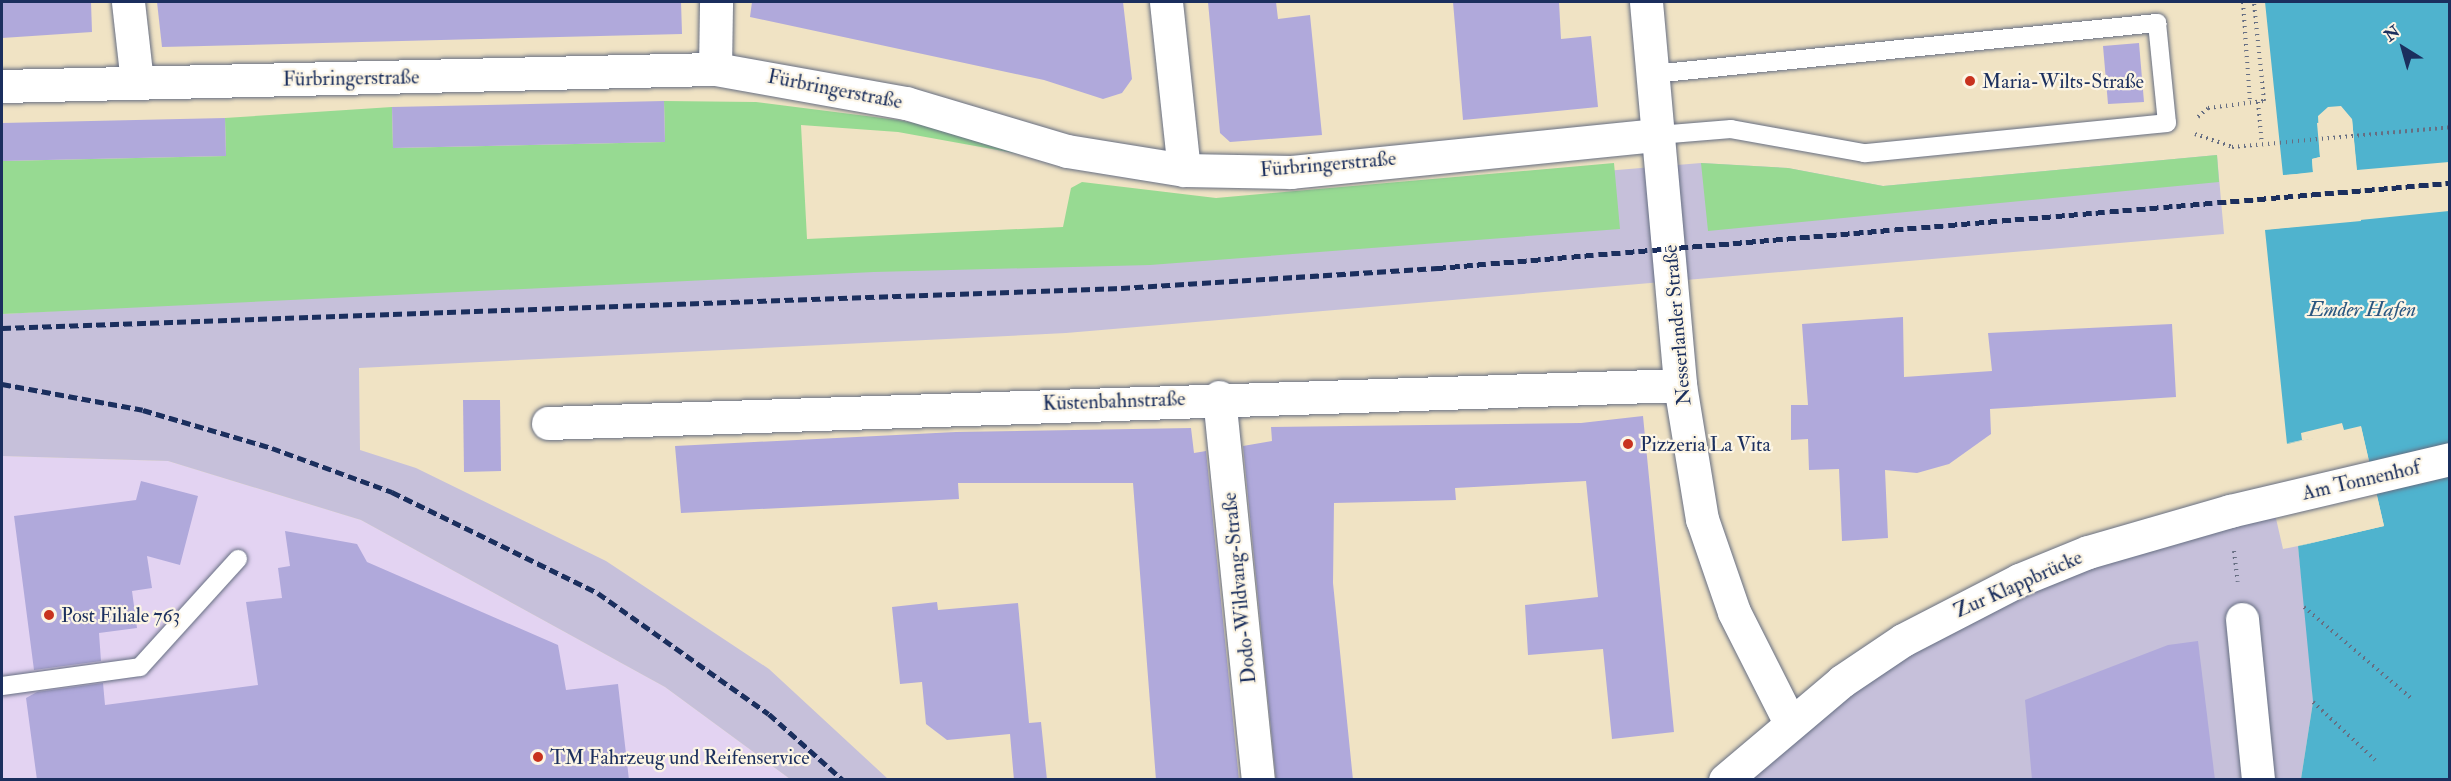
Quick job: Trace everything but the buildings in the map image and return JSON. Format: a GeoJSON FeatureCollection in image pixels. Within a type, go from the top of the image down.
{"type":"FeatureCollection","features":[{"type":"Feature","properties":{"kind":"street"},"geometry":{"type":"LineString","coordinates":[[128,2],[137,82]]}},
{"type":"Feature","properties":{"kind":"street"},"geometry":{"type":"LineString","coordinates":[[715,69],[716,2]]}},
{"type":"Feature","properties":{"kind":"street"},"geometry":{"type":"LineString","coordinates":[[1166,2],[1184,170]]}},
{"type":"Feature","properties":{"kind":"street","name":"Nesserlander Straße"},"geometry":{"type":"LineString","coordinates":[[1646,2],[1680,385],[1716,566],[1790,723]]}},
{"type":"Feature","properties":{"kind":"street","name":"Fürbringerstraße"},"geometry":{"type":"LineString","coordinates":[[2,86],[715,69],[906,103],[1067,151],[1184,170],[1291,172],[1658,135]]}},
{"type":"Feature","properties":{"kind":"street","name":"Küstenbahnstraße"},"geometry":{"type":"LineString","coordinates":[[548,423],[1219,397],[1680,385]]}},
{"type":"Feature","properties":{"kind":"street","name":"Dodo-Wildvang-Straße"},"geometry":{"type":"LineString","coordinates":[[1219,397],[1258,780]]}},
{"type":"Feature","properties":{"kind":"street","name":"Am Tonnenhof"},"geometry":{"type":"LineString","coordinates":[[2272,501],[2450,459]]}},
{"type":"Feature","properties":{"kind":"street","name":"Zur Klappbrücke"},"geometry":{"type":"LineString","coordinates":[[1790,723],[1897,644],[2019,580],[2088,552],[2272,501]]}},
{"type":"Feature","properties":{"kind":"street"},"geometry":{"type":"LineString","coordinates":[[2242,619],[2258,780]]}},
{"type":"Feature","properties":{"kind":"street"},"geometry":{"type":"LineString","coordinates":[[1725,780],[1790,723]]}},
{"type":"Feature","properties":{"kind":"lane"},"geometry":{"type":"LineString","coordinates":[[1653,74],[2157,23],[2167,123],[1864,153],[1731,129],[1658,135]]}},
{"type":"Feature","properties":{"kind":"lane"},"geometry":{"type":"LineString","coordinates":[[2,686],[140,667],[238,559]]}},
{"type":"Feature","properties":{"kind":"path"},"geometry":{"type":"LineString","coordinates":[[2243,2],[2250,103]]}},
{"type":"Feature","properties":{"kind":"path"},"geometry":{"type":"LineString","coordinates":[[2185,130],[2208,108],[2264,101],[2254,2]]}},
{"type":"Feature","properties":{"kind":"path"},"geometry":{"type":"LineString","coordinates":[[2258,102],[2262,144]]}},
{"type":"Feature","properties":{"kind":"path"},"geometry":{"type":"LineString","coordinates":[[2167,123],[2232,147],[2450,127]]}},
{"type":"Feature","properties":{"kind":"path"},"geometry":{"type":"LineString","coordinates":[[2304,607],[2410,698]]}},
{"type":"Feature","properties":{"kind":"path"},"geometry":{"type":"LineString","coordinates":[[2313,702],[2375,760]]}},
{"type":"Feature","properties":{"kind":"shaded area"},"geometry":{"type":"Polygon","coordinates":[[[2217,155],[2224,234],[1066,333],[359,368],[360,450],[416,468],[606,561],[769,669],[888,779],[790,779],[665,687],[361,520],[168,461],[2,456],[2,314],[1090,251],[1522,178],[1701,163],[1788,168],[1883,186],[2217,155]]]}},
{"type":"Feature","properties":{"kind":"shaded area"},"geometry":{"type":"Polygon","coordinates":[[[2,456],[168,461],[361,520],[665,687],[790,779],[2,780],[2,456]]]}},
{"type":"Feature","properties":{"kind":"shaded area"},"geometry":{"type":"Polygon","coordinates":[[[2272,501],[2283,549],[2298,546],[2310,654],[2313,702],[2301,779],[1725,780],[1956,611],[2272,501]]]}},
{"type":"Feature","properties":{"kind":"green space"},"geometry":{"type":"Polygon","coordinates":[[[664,101],[756,102],[898,120],[976,135],[1031,156],[898,132],[801,125],[807,239],[1063,227],[1071,188],[1082,182],[1216,198],[1614,163],[1620,229],[1150,265],[874,272],[2,314],[2,161],[226,156],[225,118],[392,107],[393,148],[665,142],[664,101]]]}},
{"type":"Feature","properties":{"kind":"green space"},"geometry":{"type":"Polygon","coordinates":[[[2217,155],[2219,182],[1708,231],[1701,163],[1788,168],[1883,186],[2217,155]]]}},
{"type":"Feature","properties":{"kind":"water","name":"Emder Hafen"},"geometry":{"type":"Polygon","coordinates":[[[2265,2],[2449,2],[2449,779],[2301,779],[2313,702],[2298,546],[2384,526],[2361,427],[2287,444],[2265,230],[2361,221],[2352,119],[2317,123],[2320,157],[2312,159],[2313,173],[2283,175],[2265,2]]]}},
{"type":"Feature","properties":{"kind":"pier"},"geometry":{"type":"Polygon","coordinates":[[[2341,106],[2352,119],[2357,170],[2449,162],[2449,211],[2262,230],[2359,218],[2349,123],[2320,126],[2323,157],[2315,160],[2315,175],[2280,176],[2313,172],[2312,159],[2320,157],[2318,116],[2328,107],[2341,106]]]}},
{"type":"Feature","properties":{"kind":"pier"},"geometry":{"type":"Polygon","coordinates":[[[2342,423],[2344,430],[2361,426],[2384,526],[2295,547],[2381,524],[2359,430],[2284,444],[2302,440],[2301,433],[2342,423]]]}},
{"type":"Feature","properties":{"kind":"railway"},"geometry":{"type":"LineString","coordinates":[[2,328],[1121,288],[1437,268],[2450,183]]}},
{"type":"Feature","properties":{"kind":"railway"},"geometry":{"type":"LineString","coordinates":[[2,384],[143,410],[272,448],[392,492],[598,593],[769,714],[843,780]]}},
{"type":"Feature","properties":{"kind":"place","name":"Maria-Wilts-Straße"},"geometry":{"type":"Point","coordinates":[1970,81]}},
{"type":"Feature","properties":{"kind":"place","name":"Pizzeria La Vita"},"geometry":{"type":"Point","coordinates":[1628,444]}},
{"type":"Feature","properties":{"kind":"place","name":"Post Filiale 763"},"geometry":{"type":"Point","coordinates":[49,615]}},
{"type":"Feature","properties":{"kind":"place","name":"TM Fahrzeug und Reifenservice"},"geometry":{"type":"Point","coordinates":[538,757]}}]}
